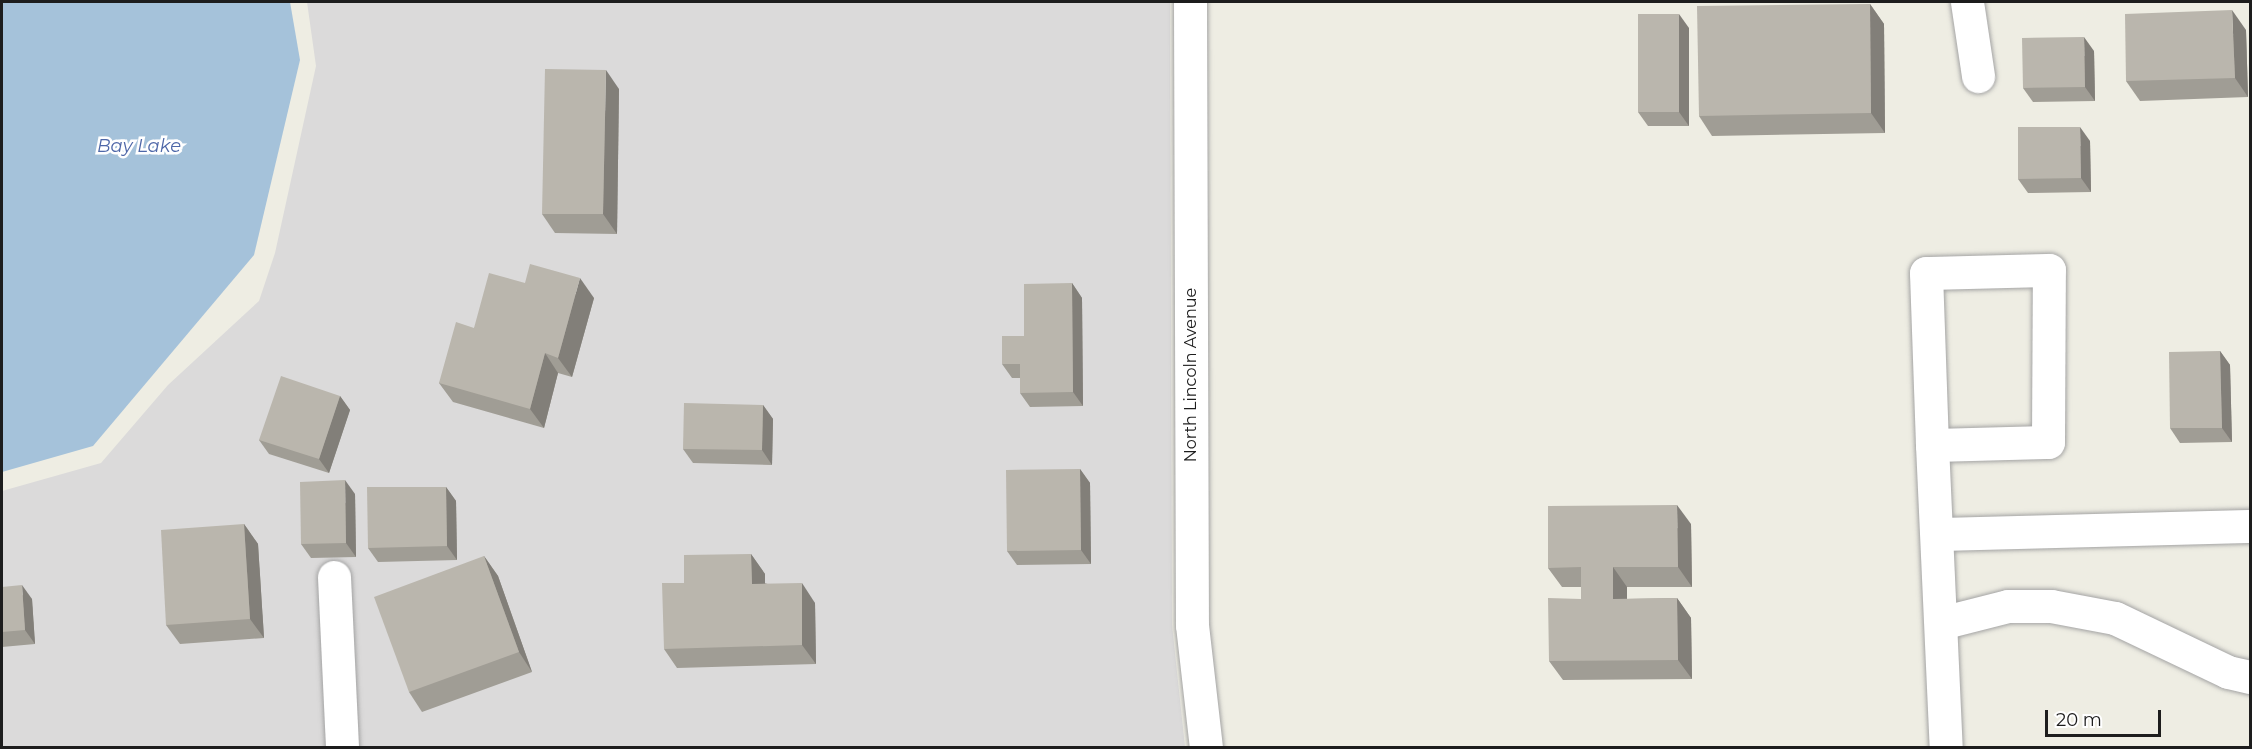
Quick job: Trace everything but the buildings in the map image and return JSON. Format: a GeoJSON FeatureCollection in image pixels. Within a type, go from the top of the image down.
{"type":"FeatureCollection","features":[{"type":"Feature","properties":{"kind":"street","name":"North Lincoln Avenue"},"geometry":{"type":"LineString","coordinates":[[1190,2],[1192,625],[1206,747]]}},
{"type":"Feature","properties":{"kind":"street"},"geometry":{"type":"LineString","coordinates":[[1967,2],[1978,76]]}},
{"type":"Feature","properties":{"kind":"street"},"geometry":{"type":"LineString","coordinates":[[1932,445],[2048,442],[2049,270],[1926,273],[1932,445],[1938,534],[1946,747]]}},
{"type":"Feature","properties":{"kind":"street"},"geometry":{"type":"LineString","coordinates":[[1938,534],[2250,526]]}},
{"type":"Feature","properties":{"kind":"street"},"geometry":{"type":"LineString","coordinates":[[334,577],[342,747]]}},
{"type":"Feature","properties":{"kind":"street"},"geometry":{"type":"LineString","coordinates":[[1941,623],[2008,606],[2051,606],[2115,618],[2228,672],[2250,677]]}},
{"type":"Feature","properties":{"kind":"shaded area"},"geometry":{"type":"Polygon","coordinates":[[[307,2],[1170,2],[1172,625],[1185,747],[2,748],[2,491],[101,463],[168,385],[259,301],[275,253],[316,66],[307,2]]]}},
{"type":"Feature","properties":{"kind":"water","name":"Bay Lake"},"geometry":{"type":"Polygon","coordinates":[[[2,2],[290,2],[300,60],[254,255],[93,446],[2,472],[2,2]]]}}]}
